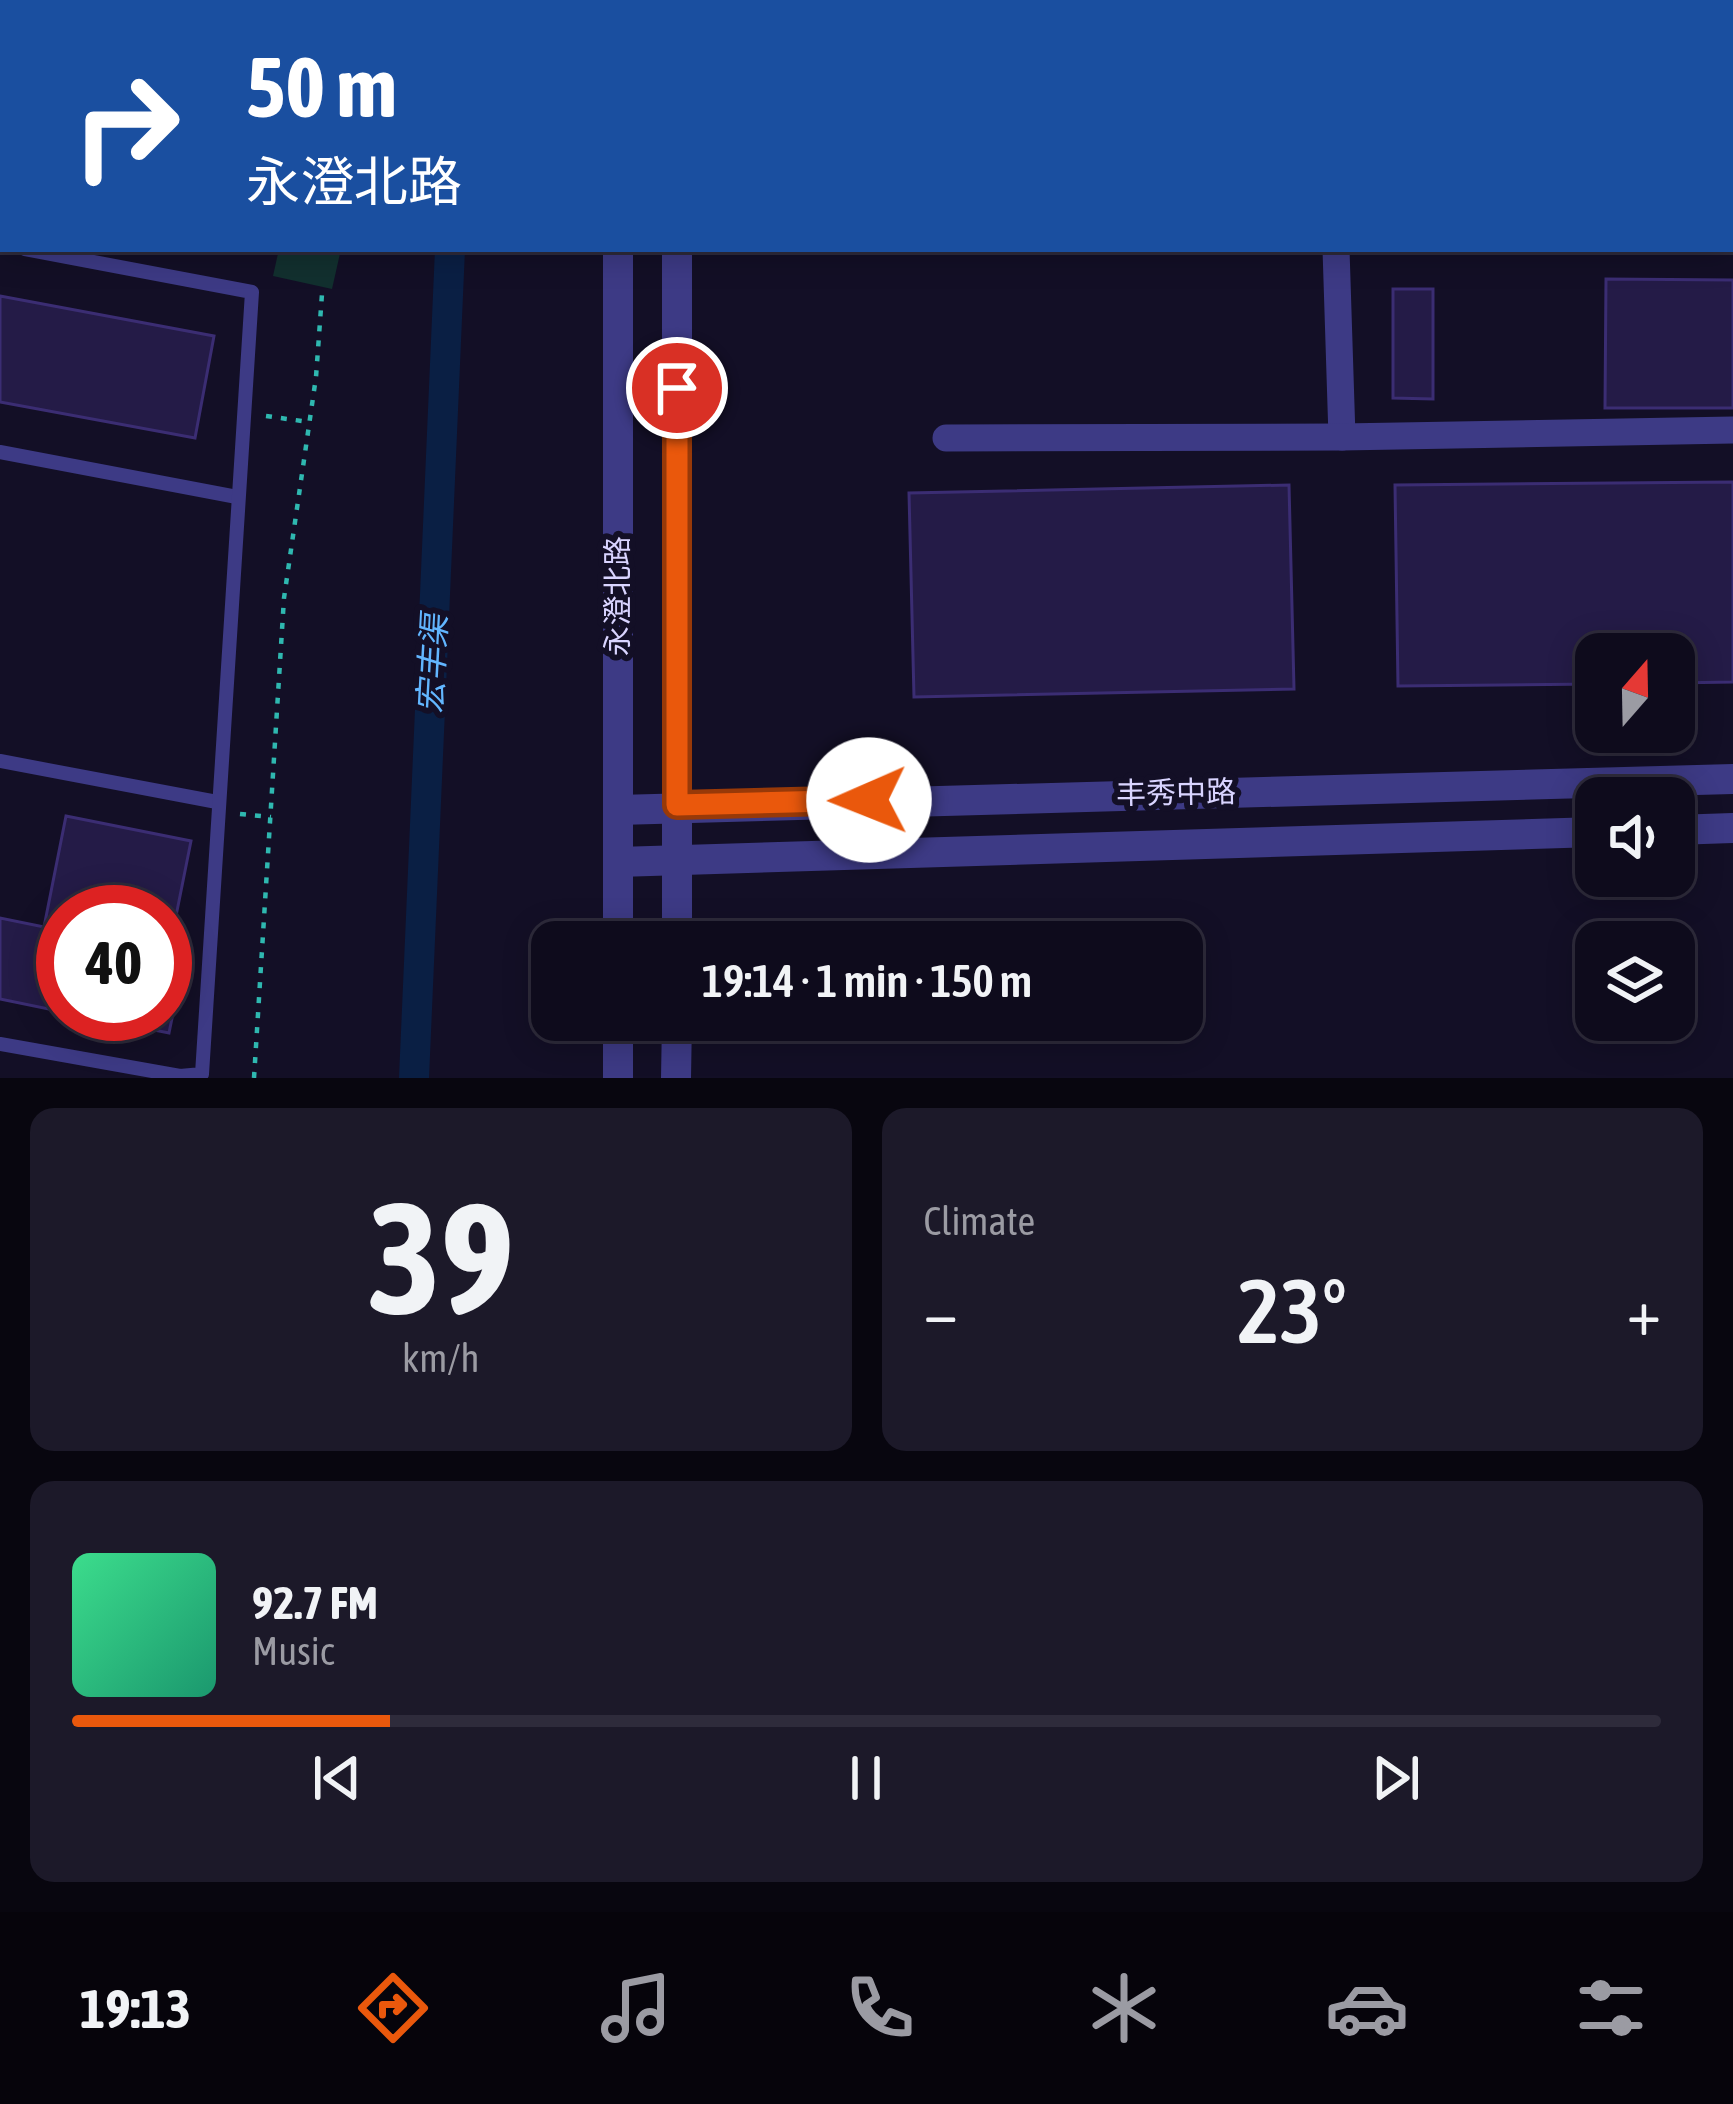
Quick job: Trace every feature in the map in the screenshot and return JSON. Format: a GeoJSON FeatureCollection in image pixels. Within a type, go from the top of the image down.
{"type":"FeatureCollection","features":[{"type":"Feature","properties":{"kind":"street","name":"永澄北路"},"geometry":{"type":"LineString","coordinates":[[618,252],[618,921]]}},
{"type":"Feature","properties":{"kind":"street","name":"永澄北路"},"geometry":{"type":"LineString","coordinates":[[677,252],[677,921]]}},
{"type":"Feature","properties":{"kind":"street"},"geometry":{"type":"LineString","coordinates":[[1336,252],[1342,437]]}},
{"type":"Feature","properties":{"kind":"street"},"geometry":{"type":"LineString","coordinates":[[946,438],[1733,430]]}},
{"type":"Feature","properties":{"kind":"street","name":"丰秀中路"},"geometry":{"type":"LineString","coordinates":[[618,810],[1733,779]]}},
{"type":"Feature","properties":{"kind":"street"},"geometry":{"type":"LineString","coordinates":[[1695,829],[1733,828]]}},
{"type":"Feature","properties":{"kind":"street","name":"丰秀中路"},"geometry":{"type":"LineString","coordinates":[[618,862],[1575,833]]}},
{"type":"Feature","properties":{"kind":"street"},"geometry":{"type":"LineString","coordinates":[[618,1041],[618,1078]]}},
{"type":"Feature","properties":{"kind":"street"},"geometry":{"type":"LineString","coordinates":[[676,1041],[676,1078]]}},
{"type":"Feature","properties":{"kind":"lane"},"geometry":{"type":"LineString","coordinates":[[0,1045],[180,1076],[202,1075],[252,292],[42,252]]}},
{"type":"Feature","properties":{"kind":"lane"},"geometry":{"type":"LineString","coordinates":[[0,452],[237,497]]}},
{"type":"Feature","properties":{"kind":"lane"},"geometry":{"type":"LineString","coordinates":[[0,761],[216,807]]}},
{"type":"Feature","properties":{"kind":"path"},"geometry":{"type":"LineString","coordinates":[[254,1078],[284,598],[322,294]]}},
{"type":"Feature","properties":{"kind":"path"},"geometry":{"type":"LineString","coordinates":[[243,413],[309,422]]}},
{"type":"Feature","properties":{"kind":"path"},"geometry":{"type":"LineString","coordinates":[[216,807],[271,817]]}},
{"type":"Feature","properties":{"kind":"green space"},"geometry":{"type":"Polygon","coordinates":[[[278,252],[340,252],[332,289],[273,276],[278,252]]]}},
{"type":"Feature","properties":{"kind":"building"},"geometry":{"type":"Polygon","coordinates":[[[1606,279],[1733,280],[1733,408],[1605,408],[1606,279]]]}},
{"type":"Feature","properties":{"kind":"building"},"geometry":{"type":"Polygon","coordinates":[[[1393,289],[1433,289],[1433,399],[1393,398],[1393,289]]]}},
{"type":"Feature","properties":{"kind":"building"},"geometry":{"type":"Polygon","coordinates":[[[0,296],[214,336],[195,438],[0,402],[0,296]]]}},
{"type":"Feature","properties":{"kind":"building"},"geometry":{"type":"Polygon","coordinates":[[[1733,482],[1733,682],[1695,683],[1695,633],[1575,633],[1575,684],[1398,686],[1395,485],[1733,482]]]}},
{"type":"Feature","properties":{"kind":"building"},"geometry":{"type":"Polygon","coordinates":[[[1289,485],[1294,689],[914,697],[909,493],[1289,485]]]}},
{"type":"Feature","properties":{"kind":"building"},"geometry":{"type":"Polygon","coordinates":[[[66,816],[191,841],[182,885],[52,885],[66,816]]]}},
{"type":"Feature","properties":{"kind":"building"},"geometry":{"type":"Polygon","coordinates":[[[0,918],[36,925],[36,1006],[0,999],[0,918]]]}},
{"type":"Feature","properties":{"kind":"waterway","name":"宏丰渠"},"geometry":{"type":"LineString","coordinates":[[414,1078],[450,252]]}},
{"type":"Feature","properties":{"kind":"route"},"geometry":{"type":"LineString","coordinates":[[677,388],[677,805],[869,800]]}}]}
